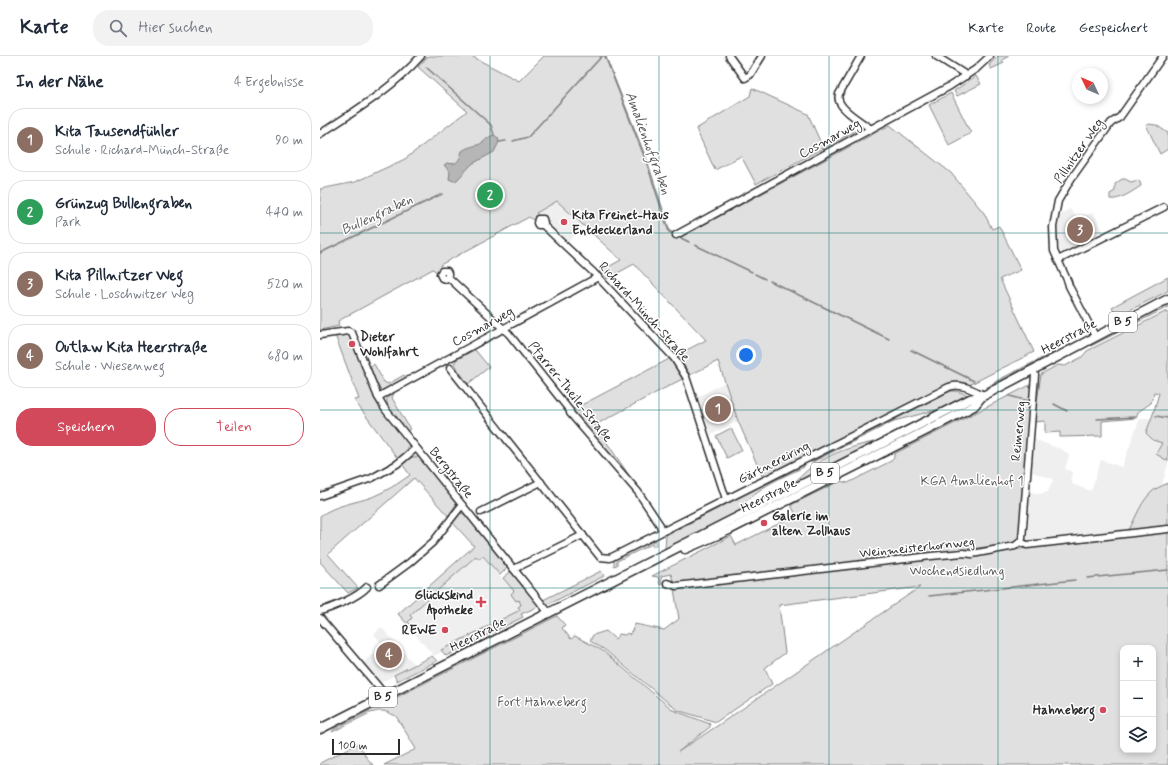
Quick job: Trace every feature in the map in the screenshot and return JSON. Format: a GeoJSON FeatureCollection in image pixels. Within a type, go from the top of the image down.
{"type":"FeatureCollection","features":[{"type":"Feature","properties":{"kind":"main road","name":"Heerstraße"},"geometry":{"type":"LineString","coordinates":[[320,729],[970,399],[983,396],[1168,299]]}},
{"type":"Feature","properties":{"kind":"street"},"geometry":{"type":"LineString","coordinates":[[320,134],[380,93],[404,73],[421,56]]}},
{"type":"Feature","properties":{"kind":"street"},"geometry":{"type":"LineString","coordinates":[[729,56],[745,78],[750,75],[762,56]]}},
{"type":"Feature","properties":{"kind":"street"},"geometry":{"type":"LineString","coordinates":[[861,56],[839,94],[838,100],[842,106],[871,129]]}},
{"type":"Feature","properties":{"kind":"street"},"geometry":{"type":"LineString","coordinates":[[936,56],[964,73],[966,76]]}},
{"type":"Feature","properties":{"kind":"street","name":"Cosmarweg"},"geometry":{"type":"LineString","coordinates":[[676,235],[950,86],[966,76],[990,56]]}},
{"type":"Feature","properties":{"kind":"street","name":"Pillnitzer Weg"},"geometry":{"type":"LineString","coordinates":[[1095,336],[1069,286],[1054,251],[1054,218],[1058,202],[1071,180],[1112,123],[1120,117],[1163,56]]}},
{"type":"Feature","properties":{"kind":"street"},"geometry":{"type":"LineString","coordinates":[[1058,260],[1164,207]]}},
{"type":"Feature","properties":{"kind":"street","name":"Richard-Münch-Straße"},"geometry":{"type":"LineString","coordinates":[[543,225],[598,277],[674,358],[686,375],[726,499]]}},
{"type":"Feature","properties":{"kind":"street","name":"Pfarrer-Theile-Straße"},"geometry":{"type":"LineString","coordinates":[[448,277],[503,329],[570,411],[570,414],[638,492],[660,525],[662,531]]}},
{"type":"Feature","properties":{"kind":"street","name":"Cosmarweg"},"geometry":{"type":"LineString","coordinates":[[378,397],[598,277]]}},
{"type":"Feature","properties":{"kind":"street","name":"Bergstraße"},"geometry":{"type":"LineString","coordinates":[[320,335],[348,330],[352,333],[378,397],[385,409],[549,613]]}},
{"type":"Feature","properties":{"kind":"street","name":"Gärtnereiring"},"geometry":{"type":"LineString","coordinates":[[450,368],[600,557],[606,558],[610,558],[949,387],[960,386],[974,390],[983,396]]}},
{"type":"Feature","properties":{"kind":"street","name":"Reimerweg"},"geometry":{"type":"LineString","coordinates":[[1020,542],[1022,539],[1035,375],[1033,370]]}},
{"type":"Feature","properties":{"kind":"street"},"geometry":{"type":"LineString","coordinates":[[320,496],[372,478],[397,464],[416,448]]}},
{"type":"Feature","properties":{"kind":"street"},"geometry":{"type":"LineString","coordinates":[[481,512],[541,482]]}},
{"type":"Feature","properties":{"kind":"street"},"geometry":{"type":"LineString","coordinates":[[379,585],[433,542],[462,505]]}},
{"type":"Feature","properties":{"kind":"street","name":"Weinmeisterhornweg"},"geometry":{"type":"LineString","coordinates":[[667,583],[676,586],[931,556],[963,553],[972,554],[1014,546],[1020,542],[1027,545],[1168,529]]}},
{"type":"Feature","properties":{"kind":"street"},"geometry":{"type":"LineString","coordinates":[[513,568],[516,568],[583,535]]}},
{"type":"Feature","properties":{"kind":"street"},"geometry":{"type":"LineString","coordinates":[[320,611],[340,604],[363,592],[366,588]]}},
{"type":"Feature","properties":{"kind":"street"},"geometry":{"type":"LineString","coordinates":[[320,618],[385,696]]}},
{"type":"Feature","properties":{"kind":"shaded area"},"geometry":{"type":"Polygon","coordinates":[[[494,135],[498,138],[499,142],[494,152],[472,164],[457,180],[453,181],[449,179],[450,172],[444,165],[447,163],[456,163],[462,151],[483,142],[494,135]]]}},
{"type":"Feature","properties":{"kind":"shaded area","name":"Kita Freinet-Haus Entdeckerland"},"geometry":{"type":"Polygon","coordinates":[[[557,201],[584,226],[568,242],[548,223],[543,215],[538,215],[535,213],[557,201]]]}},
{"type":"Feature","properties":{"kind":"shaded area"},"geometry":{"type":"Polygon","coordinates":[[[1070,209],[1076,217],[1094,213],[1104,233],[1064,253],[1060,251],[1057,228],[1061,214],[1070,209]]]}},
{"type":"Feature","properties":{"kind":"shaded area"},"geometry":{"type":"Polygon","coordinates":[[[725,382],[738,421],[711,435],[698,397],[725,382]]]}},
{"type":"Feature","properties":{"kind":"shaded area"},"geometry":{"type":"Polygon","coordinates":[[[1140,418],[1168,420],[1168,464],[1150,528],[1031,542],[1027,541],[1028,491],[1039,494],[1048,492],[1053,479],[1029,471],[1033,439],[1063,450],[1069,455],[1065,469],[1073,472],[1070,479],[1073,480],[1072,484],[1091,491],[1101,460],[1122,467],[1140,418]]]}},
{"type":"Feature","properties":{"kind":"shaded area"},"geometry":{"type":"Polygon","coordinates":[[[474,546],[528,608],[434,656],[397,614],[474,546]]]}},
{"type":"Feature","properties":{"kind":"shaded area"},"geometry":{"type":"Polygon","coordinates":[[[381,627],[415,665],[380,683],[363,663],[383,645],[374,634],[381,627]]]}},
{"type":"Feature","properties":{"kind":"green space"},"geometry":{"type":"Polygon","coordinates":[[[428,56],[471,56],[519,81],[544,56],[607,56],[606,57],[647,160],[670,231],[681,237],[890,125],[951,173],[984,213],[992,229],[999,226],[1021,270],[1000,279],[1034,352],[969,385],[959,382],[948,384],[763,478],[738,421],[718,361],[690,375],[677,355],[706,340],[634,264],[607,279],[599,272],[621,260],[557,201],[536,213],[538,215],[533,220],[529,217],[440,265],[442,268],[437,273],[433,269],[338,321],[339,326],[320,330],[320,189],[355,182],[405,159],[467,111],[418,67],[428,56]]]}},
{"type":"Feature","properties":{"kind":"green space"},"geometry":{"type":"Polygon","coordinates":[[[998,56],[1009,56],[1002,60],[1004,63],[991,69],[989,65],[998,56]]]}},
{"type":"Feature","properties":{"kind":"green space"},"geometry":{"type":"Polygon","coordinates":[[[976,76],[981,84],[957,96],[954,91],[976,76]]]}},
{"type":"Feature","properties":{"kind":"green space"},"geometry":{"type":"Polygon","coordinates":[[[752,88],[808,114],[823,148],[756,184],[741,156],[715,170],[696,129],[750,96],[752,88]]]}},
{"type":"Feature","properties":{"kind":"green space"},"geometry":{"type":"Polygon","coordinates":[[[951,93],[971,133],[949,145],[929,105],[951,93]]]}},
{"type":"Feature","properties":{"kind":"green space"},"geometry":{"type":"Polygon","coordinates":[[[1146,125],[1156,125],[1168,133],[1168,149],[1160,154],[1146,125]]]}},
{"type":"Feature","properties":{"kind":"green space"},"geometry":{"type":"Polygon","coordinates":[[[859,129],[862,131],[825,153],[823,148],[859,129]]]}},
{"type":"Feature","properties":{"kind":"green space"},"geometry":{"type":"Polygon","coordinates":[[[1122,179],[1131,182],[1138,180],[1141,186],[1118,199],[1110,199],[1110,194],[1115,191],[1115,184],[1122,179]]]}},
{"type":"Feature","properties":{"kind":"green space"},"geometry":{"type":"Polygon","coordinates":[[[1168,277],[1168,291],[1126,312],[1115,313],[1112,307],[1168,277]]]}},
{"type":"Feature","properties":{"kind":"green space"},"geometry":{"type":"Polygon","coordinates":[[[1168,304],[1168,307],[1091,346],[1090,344],[1168,304]]]}},
{"type":"Feature","properties":{"kind":"green space"},"geometry":{"type":"Polygon","coordinates":[[[1165,312],[1168,312],[1168,461],[1156,454],[1162,443],[1153,440],[1146,433],[1159,393],[1154,392],[1151,403],[1138,412],[1136,418],[1102,421],[1102,436],[1060,437],[1060,432],[1045,433],[1045,421],[1034,422],[1041,374],[1058,365],[1065,366],[1082,357],[1087,351],[1165,312]]]}},
{"type":"Feature","properties":{"kind":"green space"},"geometry":{"type":"Polygon","coordinates":[[[346,333],[350,335],[374,394],[409,443],[407,451],[398,459],[354,400],[359,399],[335,335],[346,333]]]}},
{"type":"Feature","properties":{"kind":"green space"},"geometry":{"type":"Polygon","coordinates":[[[474,350],[489,367],[468,384],[454,364],[456,360],[474,350]]]}},
{"type":"Feature","properties":{"kind":"green space"},"geometry":{"type":"Polygon","coordinates":[[[1054,353],[986,388],[998,380],[1054,353]]]}},
{"type":"Feature","properties":{"kind":"green space"},"geometry":{"type":"Polygon","coordinates":[[[671,358],[684,378],[595,425],[643,496],[588,429],[585,428],[571,412],[572,410],[671,358]]]}},
{"type":"Feature","properties":{"kind":"green space"},"geometry":{"type":"Polygon","coordinates":[[[374,364],[384,382],[388,384],[404,375],[406,378],[381,391],[370,366],[374,364]]]}},
{"type":"Feature","properties":{"kind":"green space","name":"KGA Amalienhof 1"},"geometry":{"type":"Polygon","coordinates":[[[1032,384],[1020,535],[1016,541],[1011,544],[676,583],[673,581],[671,574],[661,576],[662,584],[660,585],[658,577],[652,576],[731,536],[736,545],[796,515],[791,505],[840,481],[848,483],[891,461],[894,458],[894,454],[1032,384]]]}},
{"type":"Feature","properties":{"kind":"green space"},"geometry":{"type":"Polygon","coordinates":[[[951,391],[966,394],[968,398],[948,407],[894,421],[811,463],[811,462],[951,391]]]}},
{"type":"Feature","properties":{"kind":"green space"},"geometry":{"type":"Polygon","coordinates":[[[394,393],[392,398],[410,429],[407,431],[388,407],[387,398],[394,393]]]}},
{"type":"Feature","properties":{"kind":"green space"},"geometry":{"type":"Polygon","coordinates":[[[731,428],[742,450],[727,458],[716,436],[731,428]]]}},
{"type":"Feature","properties":{"kind":"green space"},"geometry":{"type":"Polygon","coordinates":[[[879,441],[787,488],[821,460],[853,447],[879,441]]]}},
{"type":"Feature","properties":{"kind":"green space"},"geometry":{"type":"Polygon","coordinates":[[[412,457],[419,457],[457,503],[448,516],[414,478],[328,554],[358,588],[348,593],[320,562],[320,516],[332,509],[372,497],[396,484],[410,475],[402,464],[412,457]]]}},
{"type":"Feature","properties":{"kind":"green space"},"geometry":{"type":"Polygon","coordinates":[[[804,465],[804,467],[776,480],[757,492],[742,506],[737,515],[665,549],[666,535],[804,465]]]}},
{"type":"Feature","properties":{"kind":"green space"},"geometry":{"type":"Polygon","coordinates":[[[1168,483],[1168,526],[1129,530],[1146,498],[1154,490],[1168,483]]]}},
{"type":"Feature","properties":{"kind":"green space"},"geometry":{"type":"Polygon","coordinates":[[[460,513],[467,515],[508,567],[500,575],[483,556],[479,559],[476,556],[410,615],[412,618],[408,622],[415,629],[415,632],[398,614],[474,546],[453,523],[460,513]]]}},
{"type":"Feature","properties":{"kind":"green space"},"geometry":{"type":"Polygon","coordinates":[[[1168,532],[1168,765],[384,765],[416,749],[396,716],[384,711],[370,713],[332,732],[334,729],[557,616],[565,625],[562,628],[571,639],[575,636],[603,651],[673,710],[710,724],[710,727],[678,752],[920,587],[779,605],[785,653],[765,668],[772,684],[716,722],[677,710],[605,650],[590,641],[593,635],[606,631],[615,639],[619,634],[625,635],[627,633],[630,635],[635,624],[664,630],[679,619],[674,589],[1168,532]]]}},
{"type":"Feature","properties":{"kind":"green space"},"geometry":{"type":"Polygon","coordinates":[[[656,538],[656,543],[653,547],[652,544],[617,561],[617,565],[614,566],[614,558],[656,538]]]}},
{"type":"Feature","properties":{"kind":"green space"},"geometry":{"type":"Polygon","coordinates":[[[601,571],[604,576],[549,604],[543,600],[601,571]]]}},
{"type":"Feature","properties":{"kind":"green space"},"geometry":{"type":"Polygon","coordinates":[[[512,572],[540,606],[521,614],[523,617],[446,656],[441,650],[520,610],[518,607],[521,605],[519,600],[516,601],[511,594],[514,591],[503,578],[512,572]]]}},
{"type":"Feature","properties":{"kind":"green space"},"geometry":{"type":"Polygon","coordinates":[[[541,611],[449,659],[448,658],[541,611]]]}},
{"type":"Feature","properties":{"kind":"green space"},"geometry":{"type":"Polygon","coordinates":[[[432,656],[437,661],[397,681],[394,675],[432,656]]]}},
{"type":"Feature","properties":{"kind":"green space"},"geometry":{"type":"Polygon","coordinates":[[[359,743],[366,757],[373,765],[320,765],[320,763],[359,743]]]}},
{"type":"Feature","properties":{"kind":"waterway","name":"Bullengraben"},"geometry":{"type":"LineString","coordinates":[[513,141],[528,137],[602,56]]}},
{"type":"Feature","properties":{"kind":"waterway","name":"Amalienhofgraben"},"geometry":{"type":"LineString","coordinates":[[605,56],[646,161],[669,232],[674,234]]}},
{"type":"Feature","properties":{"kind":"waterway"},"geometry":{"type":"LineString","coordinates":[[426,67],[491,125],[494,135]]}},
{"type":"Feature","properties":{"kind":"waterway","name":"Bullengraben"},"geometry":{"type":"LineString","coordinates":[[499,142],[506,141]]}},
{"type":"Feature","properties":{"kind":"waterway","name":"Bullengraben"},"geometry":{"type":"LineString","coordinates":[[320,253],[442,194]]}},
{"type":"Feature","properties":{"kind":"waterway","name":"Amalienhofgraben"},"geometry":{"type":"LineString","coordinates":[[679,237],[689,242]]}},
{"type":"Feature","properties":{"kind":"waterway","name":"Amalienhofgraben"},"geometry":{"type":"LineString","coordinates":[[695,245],[752,272]]}},
{"type":"Feature","properties":{"kind":"waterway","name":"Amalienhofgraben"},"geometry":{"type":"LineString","coordinates":[[755,274],[765,279]]}},
{"type":"Feature","properties":{"kind":"waterway","name":"Amalienhofgraben"},"geometry":{"type":"LineString","coordinates":[[770,281],[889,339]]}},
{"type":"Feature","properties":{"kind":"waterway","name":"Amalienhofgraben"},"geometry":{"type":"LineString","coordinates":[[911,350],[974,381]]}},
{"type":"Feature","properties":{"kind":"waterway","name":"Amalienhofgraben"},"geometry":{"type":"LineString","coordinates":[[1010,396],[1029,401]]}},
{"type":"Feature","properties":{"kind":"waterway","name":"Amalienhofgraben"},"geometry":{"type":"LineString","coordinates":[[1054,404],[1067,411]]}},
{"type":"Feature","properties":{"kind":"waterway","name":"Amalienhofgraben"},"geometry":{"type":"LineString","coordinates":[[1156,416],[1168,418]]}},
{"type":"Feature","properties":{"kind":"waterway","name":"Amalienhofgraben"},"geometry":{"type":"LineString","coordinates":[[1097,419],[1135,417]]}},
{"type":"Feature","properties":{"kind":"waterway"},"geometry":{"type":"LineString","coordinates":[[1087,578],[1168,570]]}},
{"type":"Feature","properties":{"kind":"waterway"},"geometry":{"type":"LineString","coordinates":[[929,596],[1075,580]]}},
{"type":"Feature","properties":{"kind":"place","name":"Grünzug Bullengraben"},"geometry":{"type":"Point","coordinates":[490,195]}},
{"type":"Feature","properties":{"kind":"place","name":"Kita Freinet-Haus Entdeckerland"},"geometry":{"type":"Point","coordinates":[564,222]}},
{"type":"Feature","properties":{"kind":"place","name":"Kita Pillnitzer Weg"},"geometry":{"type":"Point","coordinates":[1080,230]}},
{"type":"Feature","properties":{"kind":"place","name":"Dieter Wohlfahrt"},"geometry":{"type":"Point","coordinates":[352,344]}},
{"type":"Feature","properties":{"kind":"place","name":"Kita Tausendfühler"},"geometry":{"type":"Point","coordinates":[718,409]}},
{"type":"Feature","properties":{"kind":"place","name":"Galerie im alten Zollhaus"},"geometry":{"type":"Point","coordinates":[764,523]}},
{"type":"Feature","properties":{"kind":"place","name":"Glückskind Apotheke"},"geometry":{"type":"Point","coordinates":[481,602]}},
{"type":"Feature","properties":{"kind":"place","name":"REWE"},"geometry":{"type":"Point","coordinates":[445,630]}},
{"type":"Feature","properties":{"kind":"place","name":"Outlaw Kita Heerstraße"},"geometry":{"type":"Point","coordinates":[389,655]}},
{"type":"Feature","properties":{"kind":"place","name":"Hahneberg"},"geometry":{"type":"Point","coordinates":[1103,710]}},
{"type":"Feature","properties":{"kind":"park label","name":"Wochendsiedlung"},"geometry":{"type":"Point","coordinates":[957,571]}},
{"type":"Feature","properties":{"kind":"park label","name":"Fort Hahneberg"},"geometry":{"type":"Point","coordinates":[542,702]}}]}
